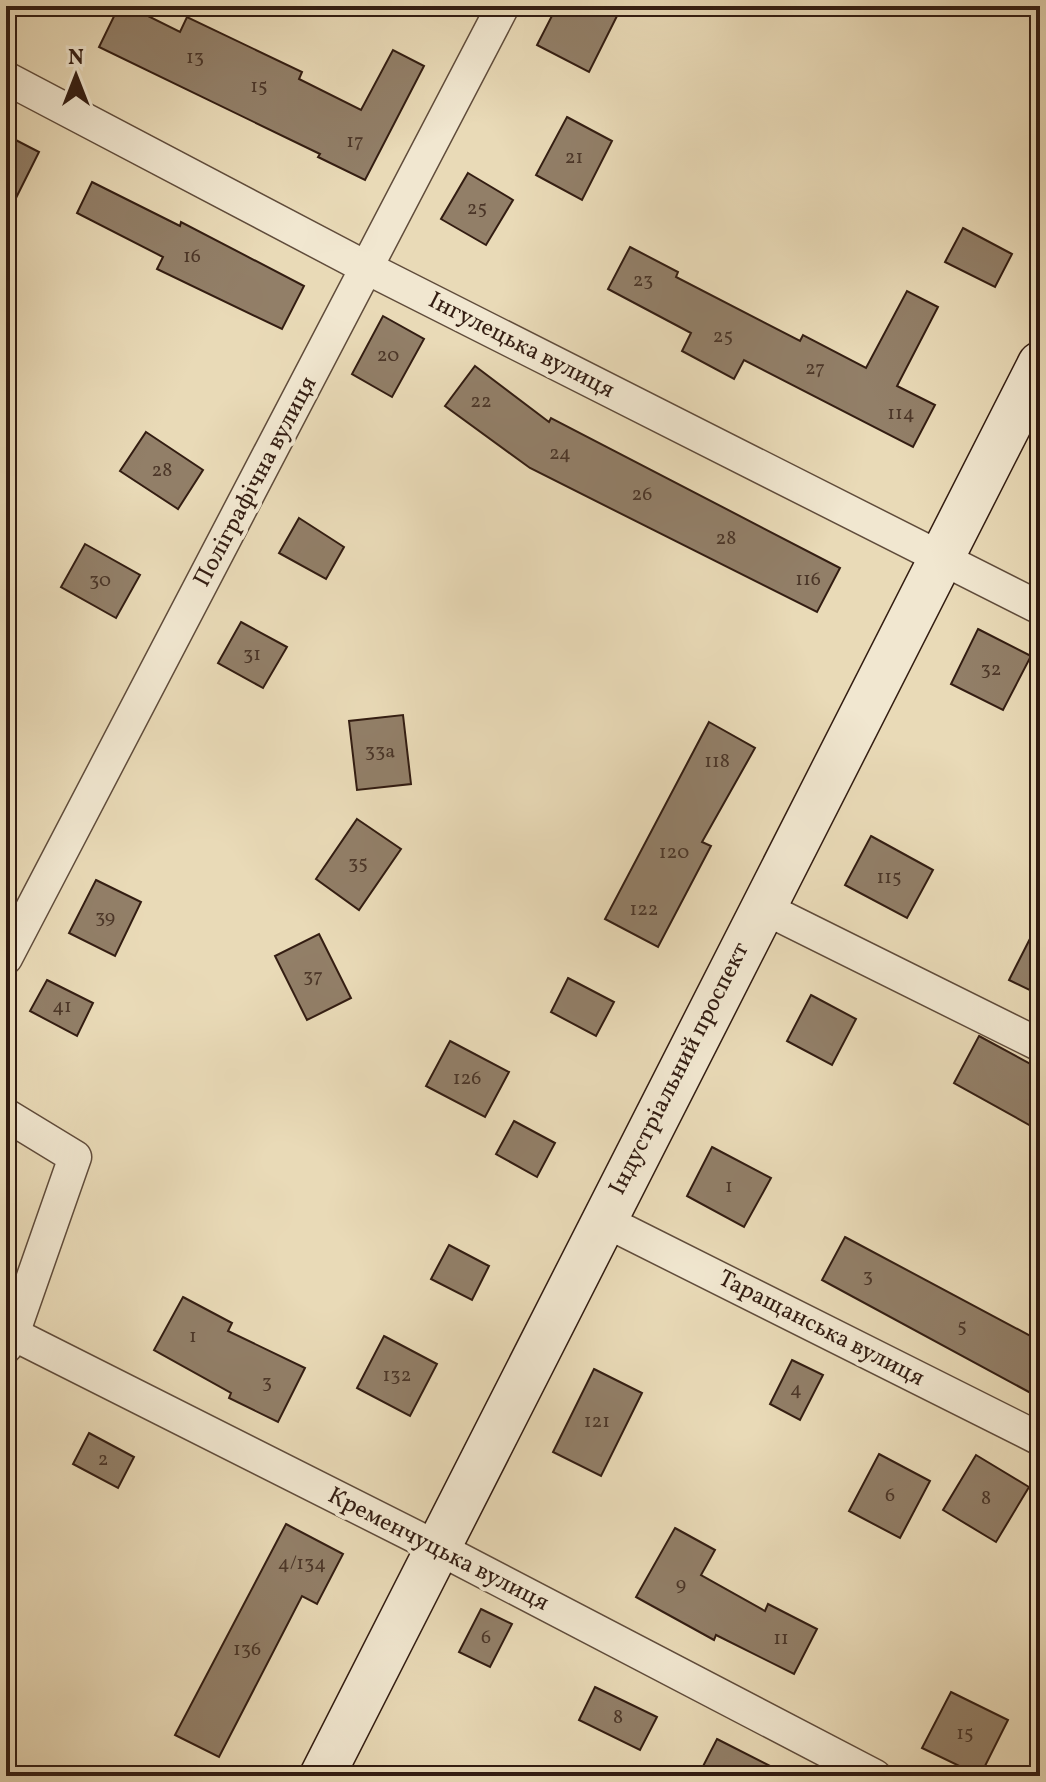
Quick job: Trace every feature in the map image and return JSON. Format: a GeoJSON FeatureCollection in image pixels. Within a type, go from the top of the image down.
{"type":"FeatureCollection","features":[{"type":"Feature","properties":{"kind":"street","name":"Поліграфічна вулиця"},"geometry":{"type":"LineString","coordinates":[[6,958],[369,269],[503,6]]}},
{"type":"Feature","properties":{"kind":"street","name":"Інгулецька вулиця"},"geometry":{"type":"LineString","coordinates":[[6,78],[369,269],[1040,608]]}},
{"type":"Feature","properties":{"kind":"street","name":"Індустріальний проспект"},"geometry":{"type":"LineString","coordinates":[[322,1776],[1040,364]]}},
{"type":"Feature","properties":{"kind":"street"},"geometry":{"type":"LineString","coordinates":[[762,907],[1040,1045]]}},
{"type":"Feature","properties":{"kind":"street"},"geometry":{"type":"LineString","coordinates":[[6,1115],[75,1157],[10,1340]]}},
{"type":"Feature","properties":{"kind":"street","name":"Таращанська вулиця"},"geometry":{"type":"LineString","coordinates":[[603,1220],[1040,1439]]}},
{"type":"Feature","properties":{"kind":"street","name":"Кременчуцька вулиця"},"geometry":{"type":"LineString","coordinates":[[10,1340],[436,1547],[875,1776]]}},
{"type":"Feature","properties":{"kind":"building"},"geometry":{"type":"Polygon","coordinates":[[[119,6],[128,6],[180,32],[187,17],[302,72],[299,79],[361,110],[393,50],[424,66],[365,180],[318,157],[320,154],[99,47],[119,6]]]}},
{"type":"Feature","properties":{"kind":"building"},"geometry":{"type":"Polygon","coordinates":[[[557,6],[622,6],[589,72],[537,45],[557,6]]]}},
{"type":"Feature","properties":{"kind":"building"},"geometry":{"type":"Polygon","coordinates":[[[567,117],[612,141],[582,200],[536,175],[567,117]]]}},
{"type":"Feature","properties":{"kind":"building"},"geometry":{"type":"Polygon","coordinates":[[[6,135],[39,152],[6,218],[6,135]]]}},
{"type":"Feature","properties":{"kind":"building"},"geometry":{"type":"Polygon","coordinates":[[[468,173],[513,200],[486,245],[441,219],[468,173]]]}},
{"type":"Feature","properties":{"kind":"building"},"geometry":{"type":"Polygon","coordinates":[[[92,182],[180,226],[181,222],[304,286],[282,329],[157,269],[163,257],[77,213],[92,182]]]}},
{"type":"Feature","properties":{"kind":"building"},"geometry":{"type":"Polygon","coordinates":[[[963,228],[1012,254],[995,287],[945,262],[963,228]]]}},
{"type":"Feature","properties":{"kind":"building"},"geometry":{"type":"Polygon","coordinates":[[[630,247],[678,272],[676,277],[800,341],[803,335],[866,368],[907,291],[938,307],[897,386],[935,405],[913,447],[744,360],[734,379],[682,351],[691,333],[608,289],[630,247]]]}},
{"type":"Feature","properties":{"kind":"building"},"geometry":{"type":"Polygon","coordinates":[[[383,316],[424,339],[392,397],[352,374],[383,316]]]}},
{"type":"Feature","properties":{"kind":"building"},"geometry":{"type":"Polygon","coordinates":[[[475,366],[549,422],[551,418],[840,568],[817,612],[530,468],[445,406],[475,366]]]}},
{"type":"Feature","properties":{"kind":"building"},"geometry":{"type":"Polygon","coordinates":[[[146,432],[203,470],[178,509],[120,471],[146,432]]]}},
{"type":"Feature","properties":{"kind":"building"},"geometry":{"type":"Polygon","coordinates":[[[299,518],[344,547],[326,579],[279,553],[299,518]]]}},
{"type":"Feature","properties":{"kind":"building"},"geometry":{"type":"Polygon","coordinates":[[[85,544],[140,575],[116,618],[61,587],[85,544]]]}},
{"type":"Feature","properties":{"kind":"building"},"geometry":{"type":"Polygon","coordinates":[[[241,622],[287,647],[263,688],[218,663],[241,622]]]}},
{"type":"Feature","properties":{"kind":"building"},"geometry":{"type":"Polygon","coordinates":[[[978,629],[1031,656],[1003,710],[951,684],[978,629]]]}},
{"type":"Feature","properties":{"kind":"building"},"geometry":{"type":"Polygon","coordinates":[[[403,715],[411,784],[357,790],[349,721],[403,715]]]}},
{"type":"Feature","properties":{"kind":"building"},"geometry":{"type":"Polygon","coordinates":[[[709,722],[755,748],[702,842],[711,846],[658,947],[605,919],[709,722]]]}},
{"type":"Feature","properties":{"kind":"building"},"geometry":{"type":"Polygon","coordinates":[[[357,819],[401,849],[359,910],[316,879],[357,819]]]}},
{"type":"Feature","properties":{"kind":"building"},"geometry":{"type":"Polygon","coordinates":[[[871,836],[933,870],[907,918],[845,885],[871,836]]]}},
{"type":"Feature","properties":{"kind":"building"},"geometry":{"type":"Polygon","coordinates":[[[96,880],[141,902],[115,956],[69,933],[96,880]]]}},
{"type":"Feature","properties":{"kind":"building"},"geometry":{"type":"Polygon","coordinates":[[[1040,919],[1040,995],[1009,980],[1040,919]]]}},
{"type":"Feature","properties":{"kind":"building"},"geometry":{"type":"Polygon","coordinates":[[[319,934],[351,998],[307,1020],[275,956],[319,934]]]}},
{"type":"Feature","properties":{"kind":"building"},"geometry":{"type":"Polygon","coordinates":[[[568,978],[614,1002],[596,1036],[551,1012],[568,978]]]}},
{"type":"Feature","properties":{"kind":"building"},"geometry":{"type":"Polygon","coordinates":[[[47,980],[93,1003],[77,1036],[30,1011],[47,980]]]}},
{"type":"Feature","properties":{"kind":"building"},"geometry":{"type":"Polygon","coordinates":[[[811,995],[856,1019],[832,1065],[787,1041],[811,995]]]}},
{"type":"Feature","properties":{"kind":"building"},"geometry":{"type":"Polygon","coordinates":[[[979,1036],[1040,1069],[1040,1131],[954,1083],[979,1036]]]}},
{"type":"Feature","properties":{"kind":"building"},"geometry":{"type":"Polygon","coordinates":[[[450,1041],[509,1072],[485,1117],[426,1086],[450,1041]]]}},
{"type":"Feature","properties":{"kind":"building"},"geometry":{"type":"Polygon","coordinates":[[[514,1121],[555,1143],[537,1177],[496,1154],[514,1121]]]}},
{"type":"Feature","properties":{"kind":"building"},"geometry":{"type":"Polygon","coordinates":[[[712,1147],[771,1178],[744,1227],[687,1196],[712,1147]]]}},
{"type":"Feature","properties":{"kind":"building"},"geometry":{"type":"Polygon","coordinates":[[[845,1237],[1040,1341],[1040,1398],[822,1280],[845,1237]]]}},
{"type":"Feature","properties":{"kind":"building"},"geometry":{"type":"Polygon","coordinates":[[[449,1245],[489,1266],[472,1300],[431,1279],[449,1245]]]}},
{"type":"Feature","properties":{"kind":"building"},"geometry":{"type":"Polygon","coordinates":[[[183,1297],[232,1323],[228,1331],[305,1368],[278,1422],[229,1398],[231,1393],[154,1350],[183,1297]]]}},
{"type":"Feature","properties":{"kind":"building"},"geometry":{"type":"Polygon","coordinates":[[[384,1336],[437,1364],[410,1416],[357,1388],[384,1336]]]}},
{"type":"Feature","properties":{"kind":"building"},"geometry":{"type":"Polygon","coordinates":[[[792,1360],[823,1375],[800,1420],[770,1404],[792,1360]]]}},
{"type":"Feature","properties":{"kind":"building"},"geometry":{"type":"Polygon","coordinates":[[[594,1369],[642,1393],[601,1476],[553,1452],[594,1369]]]}},
{"type":"Feature","properties":{"kind":"building"},"geometry":{"type":"Polygon","coordinates":[[[89,1433],[134,1457],[118,1488],[73,1464],[89,1433]]]}},
{"type":"Feature","properties":{"kind":"building"},"geometry":{"type":"Polygon","coordinates":[[[879,1454],[930,1481],[900,1538],[849,1511],[879,1454]]]}},
{"type":"Feature","properties":{"kind":"building"},"geometry":{"type":"Polygon","coordinates":[[[976,1455],[1029,1487],[996,1542],[943,1510],[976,1455]]]}},
{"type":"Feature","properties":{"kind":"building"},"geometry":{"type":"Polygon","coordinates":[[[286,1524],[343,1554],[317,1604],[302,1596],[219,1757],[175,1735],[286,1524]]]}},
{"type":"Feature","properties":{"kind":"building"},"geometry":{"type":"Polygon","coordinates":[[[675,1528],[715,1550],[701,1575],[765,1611],[768,1604],[817,1629],[794,1674],[716,1635],[714,1640],[636,1597],[675,1528]]]}},
{"type":"Feature","properties":{"kind":"building"},"geometry":{"type":"Polygon","coordinates":[[[481,1609],[512,1624],[490,1667],[459,1652],[481,1609]]]}},
{"type":"Feature","properties":{"kind":"building"},"geometry":{"type":"Polygon","coordinates":[[[595,1687],[657,1717],[640,1750],[579,1720],[595,1687]]]}},
{"type":"Feature","properties":{"kind":"building"},"geometry":{"type":"Polygon","coordinates":[[[951,1692],[1008,1720],[980,1776],[922,1748],[951,1692]]]}},
{"type":"Feature","properties":{"kind":"building"},"geometry":{"type":"Polygon","coordinates":[[[717,1739],[790,1776],[698,1776],[717,1739]]]}}]}
